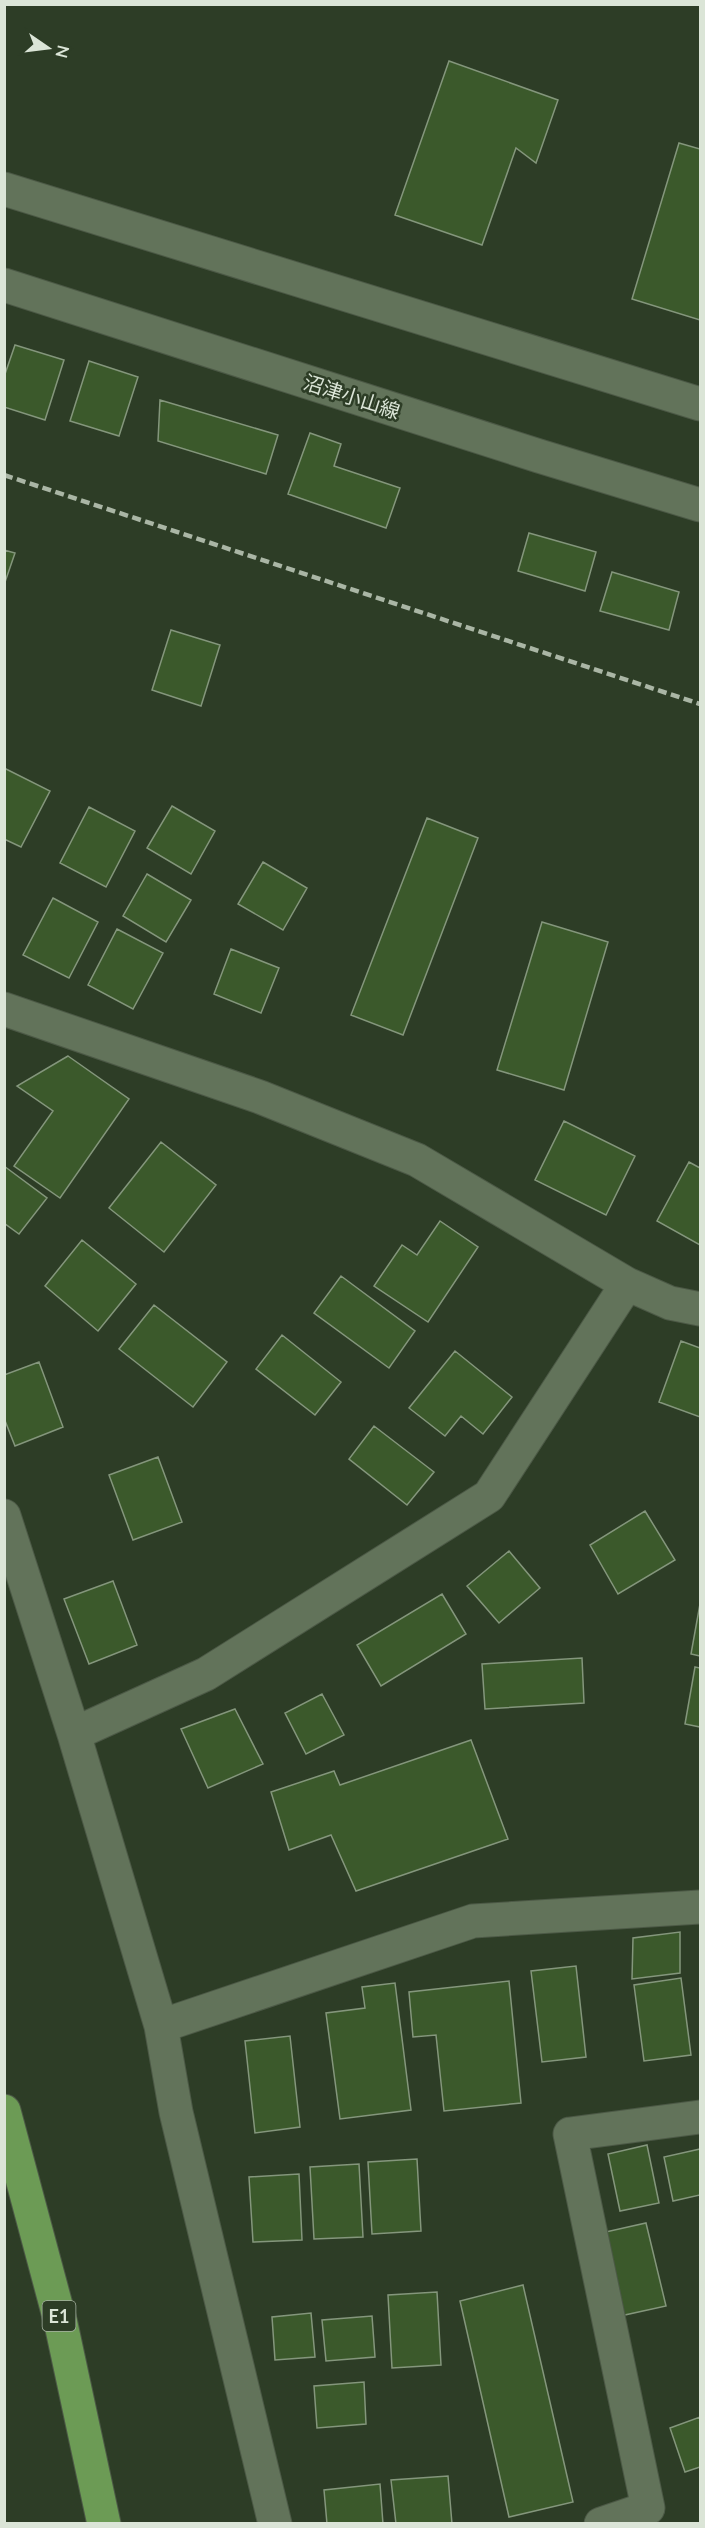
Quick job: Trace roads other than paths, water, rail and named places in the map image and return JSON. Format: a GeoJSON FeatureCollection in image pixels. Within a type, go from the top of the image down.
{"type":"FeatureCollection","features":[{"type":"Feature","properties":{"kind":"highway","name":"E1"},"geometry":{"type":"LineString","coordinates":[[4,2111],[61,2324],[104,2523]]}},
{"type":"Feature","properties":{"kind":"street"},"geometry":{"type":"LineString","coordinates":[[4,189],[700,404]]}},
{"type":"Feature","properties":{"kind":"street","name":"沼津小山線"},"geometry":{"type":"LineString","coordinates":[[4,285],[539,456],[700,504]]}},
{"type":"Feature","properties":{"kind":"street"},"geometry":{"type":"LineString","coordinates":[[4,1009],[260,1097],[417,1160],[627,1284],[670,1303],[700,1309]]}},
{"type":"Feature","properties":{"kind":"street"},"geometry":{"type":"LineString","coordinates":[[74,1734],[206,1674],[489,1496],[627,1284]]}},
{"type":"Feature","properties":{"kind":"street"},"geometry":{"type":"LineString","coordinates":[[4,1516],[74,1734],[161,2026],[176,2112],[275,2523]]}},
{"type":"Feature","properties":{"kind":"street"},"geometry":{"type":"LineString","coordinates":[[161,2026],[473,1921],[700,1907]]}},
{"type":"Feature","properties":{"kind":"street"},"geometry":{"type":"LineString","coordinates":[[601,2523],[648,2508],[570,2134],[700,2118]]}},
{"type":"Feature","properties":{"kind":"railway"},"geometry":{"type":"LineString","coordinates":[[4,475],[700,704]]}}]}
